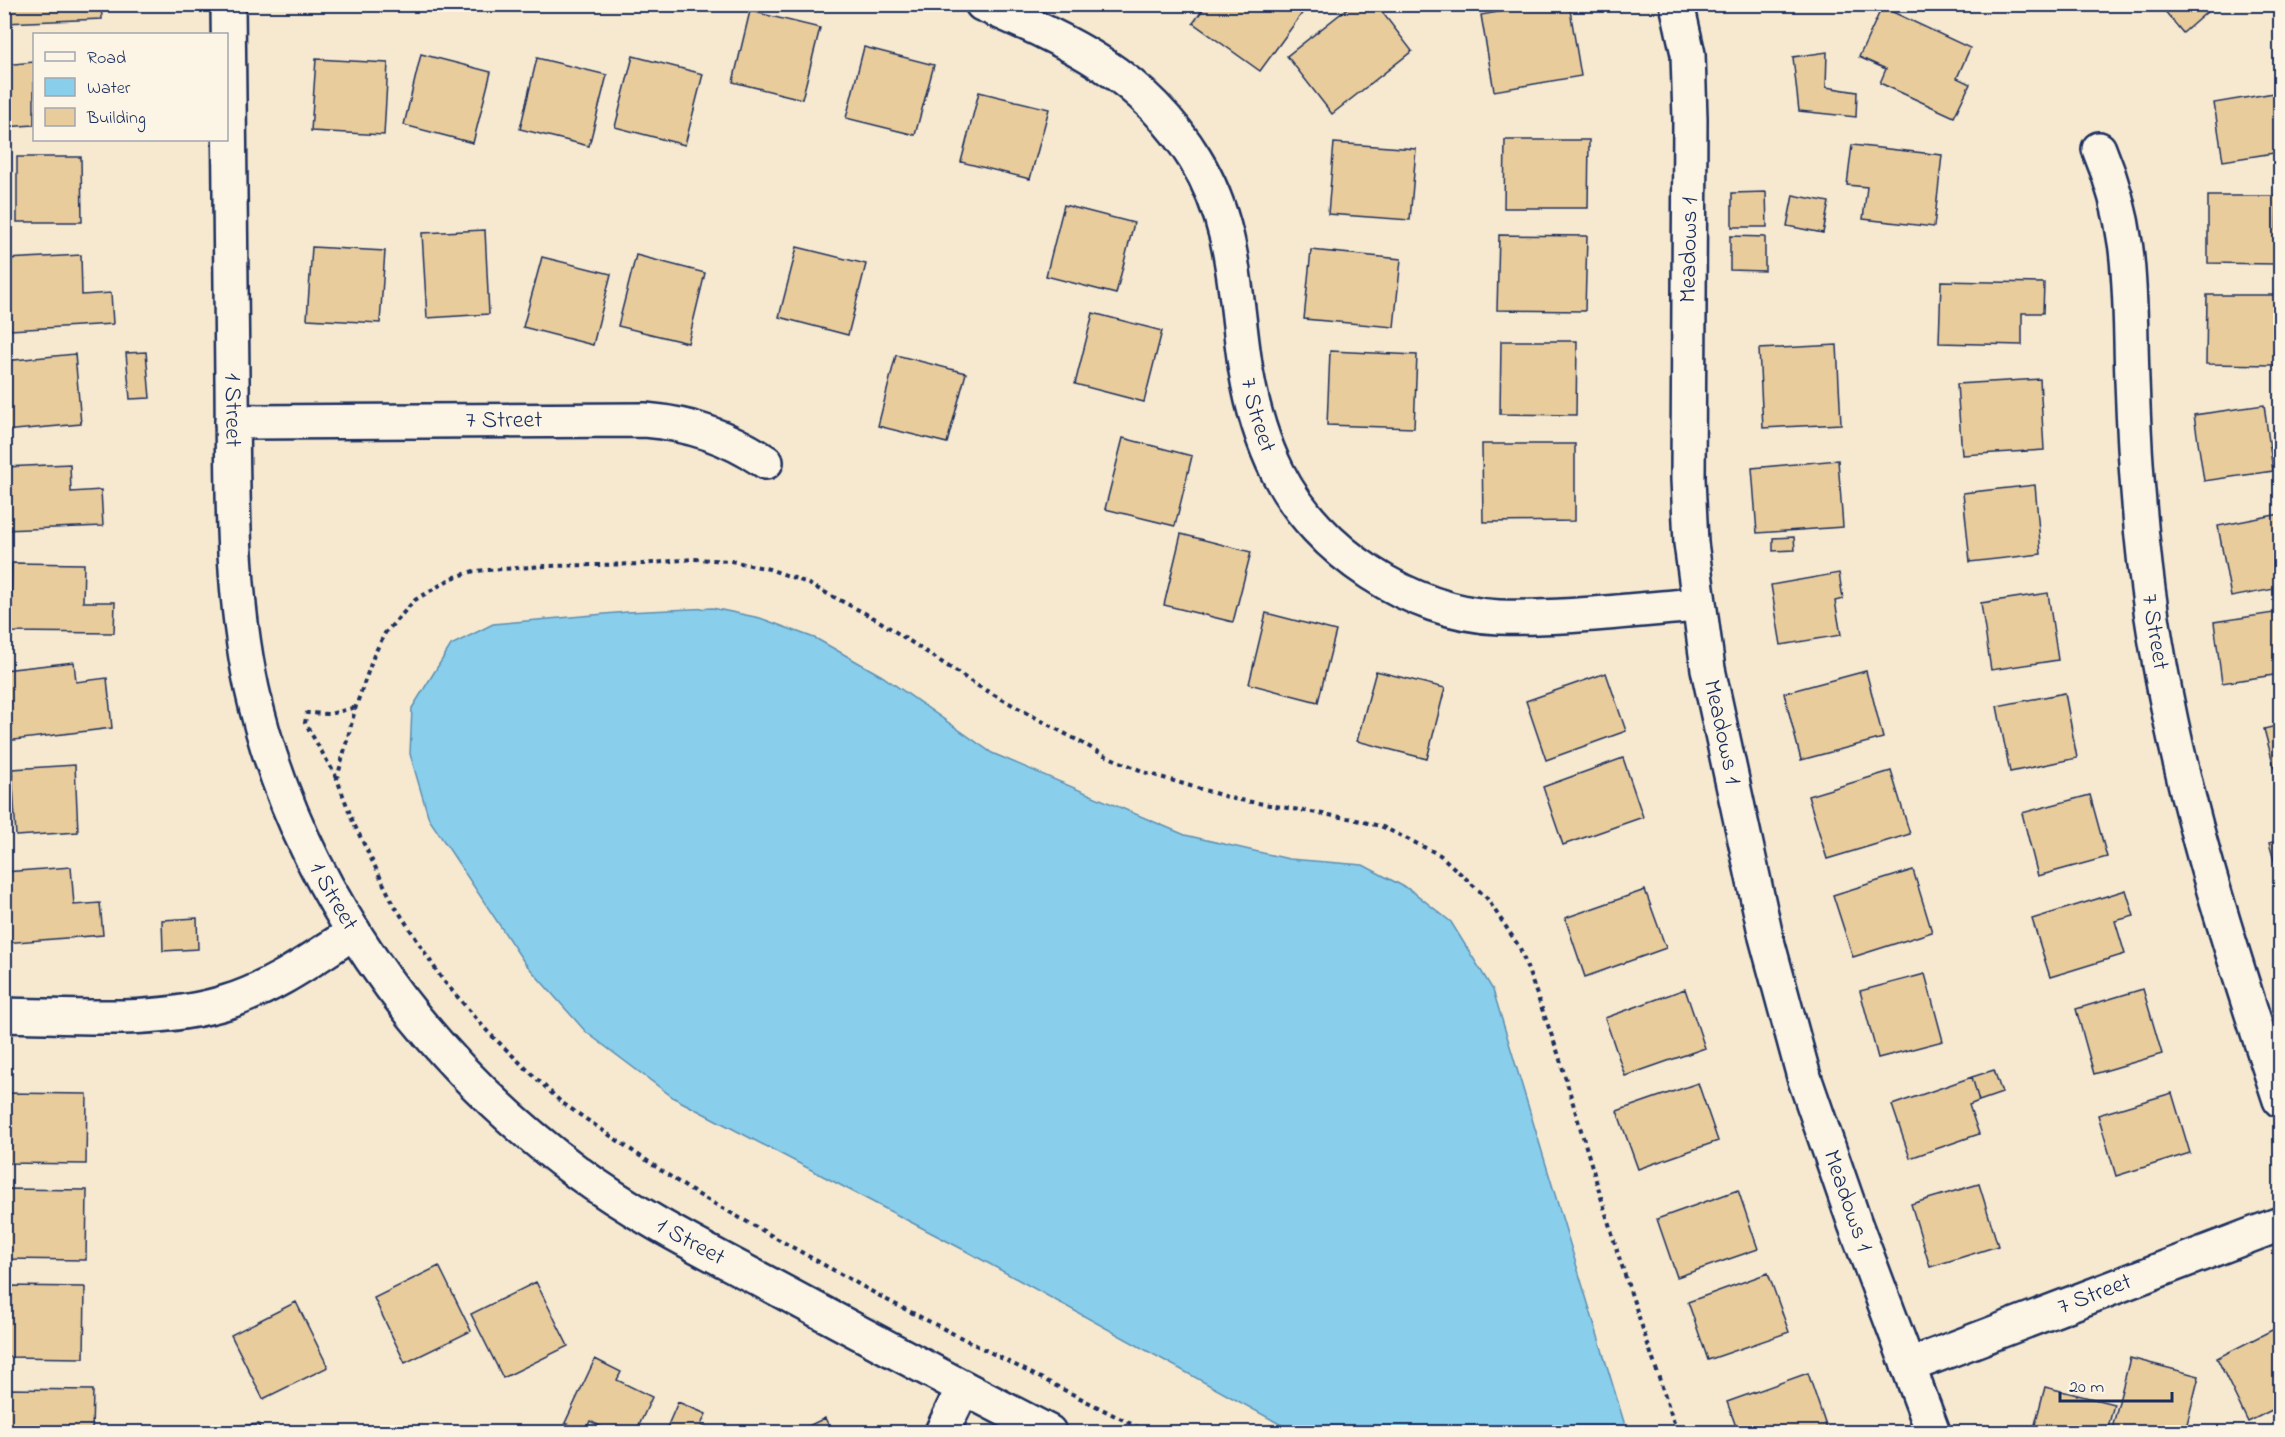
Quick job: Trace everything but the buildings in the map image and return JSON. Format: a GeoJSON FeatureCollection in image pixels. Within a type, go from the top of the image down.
{"type":"FeatureCollection","features":[{"type":"Feature","properties":{"kind":"street","name":"1 Street"},"geometry":{"type":"LineString","coordinates":[[228,4],[235,557],[252,688],[270,753],[293,815],[321,876],[354,932],[406,1007],[457,1066],[505,1114],[580,1174],[674,1233],[1049,1432]]}},
{"type":"Feature","properties":{"kind":"street","name":"7 Street"},"geometry":{"type":"LineString","coordinates":[[982,4],[1041,30],[1113,69],[1173,126],[1196,160],[1215,197],[1229,236],[1246,372],[1258,425],[1279,475],[1310,519],[1348,557],[1393,587],[1433,603],[1497,617],[1551,616],[1698,605]]}},
{"type":"Feature","properties":{"kind":"street","name":"Meadows 1"},"geometry":{"type":"LineString","coordinates":[[1677,4],[1688,54],[1690,119],[1688,479],[1698,605],[1720,735],[1782,1002],[1828,1149],[1933,1432]]}},
{"type":"Feature","properties":{"kind":"street","name":"7 Street"},"geometry":{"type":"LineString","coordinates":[[2099,149],[2113,182],[2128,250],[2136,472],[2145,565],[2175,749],[2197,840],[2223,930],[2280,1100]]}},
{"type":"Feature","properties":{"kind":"street","name":"7 Street"},"geometry":{"type":"LineString","coordinates":[[232,422],[645,420],[672,422],[705,431],[744,448],[766,462]]}},
{"type":"Feature","properties":{"kind":"street"},"geometry":{"type":"LineString","coordinates":[[4,1016],[156,1016],[192,1011],[228,1002],[263,988],[354,932]]}},
{"type":"Feature","properties":{"kind":"street","name":"7 Street"},"geometry":{"type":"LineString","coordinates":[[1908,1366],[2280,1224]]}},
{"type":"Feature","properties":{"kind":"street"},"geometry":{"type":"LineString","coordinates":[[942,1432],[963,1388]]}},
{"type":"Feature","properties":{"kind":"path"},"geometry":{"type":"LineString","coordinates":[[337,779],[356,706],[374,655],[385,633],[415,600],[452,578],[474,571],[546,566],[604,566],[692,559],[731,561],[769,569],[805,582],[841,600],[1005,702],[1104,756],[1190,787],[1234,799],[1353,819],[1383,827],[1412,839],[1440,855],[1486,897],[1520,948],[1562,1065],[1618,1254],[1677,1432]]}},
{"type":"Feature","properties":{"kind":"path"},"geometry":{"type":"LineString","coordinates":[[356,706],[330,714],[307,713],[305,723],[337,779],[372,863],[416,942],[442,979],[488,1032],[561,1102],[690,1190],[887,1300],[1147,1432]]}},
{"type":"Feature","properties":{"kind":"water"},"geometry":{"type":"Polygon","coordinates":[[[712,608],[760,618],[817,639],[882,676],[992,753],[1185,835],[1289,859],[1363,865],[1412,891],[1451,922],[1493,990],[1627,1432],[1294,1432],[966,1251],[674,1098],[586,1032],[524,962],[429,819],[410,754],[412,708],[451,645],[493,624],[627,612],[712,608]]]}}]}
